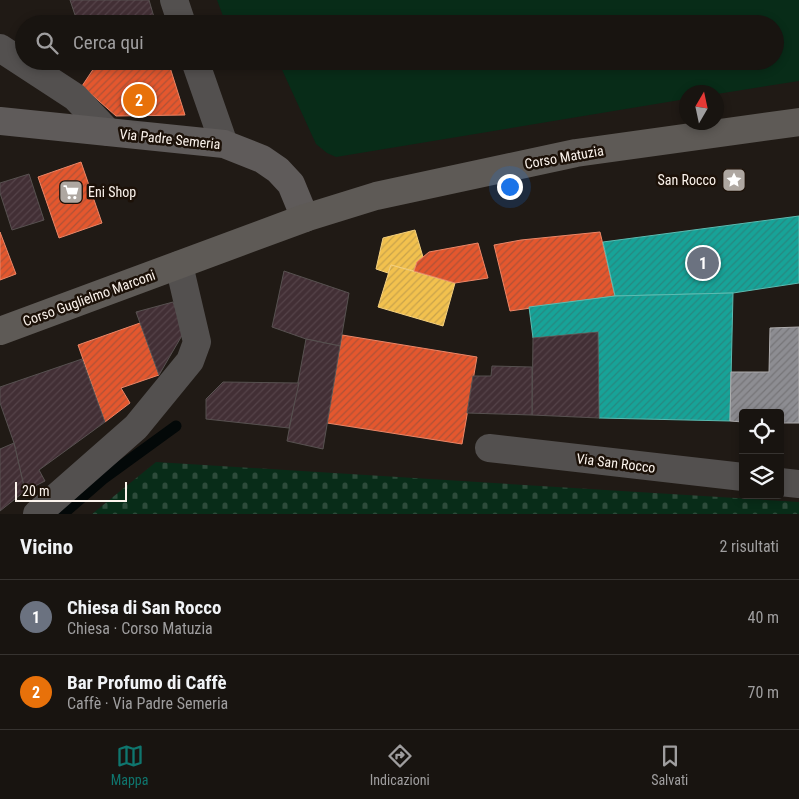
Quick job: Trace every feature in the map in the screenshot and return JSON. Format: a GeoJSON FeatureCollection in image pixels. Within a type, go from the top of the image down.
{"type":"FeatureCollection","features":[{"type":"Feature","properties":{"kind":"main road","name":"Via Padre Semeria"},"geometry":{"type":"LineString","coordinates":[[0,121],[224,144],[262,159],[278,170],[291,184],[305,218]]}},
{"type":"Feature","properties":{"kind":"main road","name":"Corso Matuzia"},"geometry":{"type":"LineString","coordinates":[[305,218],[376,196],[576,153],[799,122]]}},
{"type":"Feature","properties":{"kind":"main road","name":"Corso Guglielmo Marconi"},"geometry":{"type":"LineString","coordinates":[[0,331],[305,218]]}},
{"type":"Feature","properties":{"kind":"street"},"geometry":{"type":"LineString","coordinates":[[174,0],[179,15]]}},
{"type":"Feature","properties":{"kind":"street"},"geometry":{"type":"LineString","coordinates":[[0,48],[15,58]]}},
{"type":"Feature","properties":{"kind":"street"},"geometry":{"type":"LineString","coordinates":[[33,70],[74,97],[108,132]]}},
{"type":"Feature","properties":{"kind":"street"},"geometry":{"type":"LineString","coordinates":[[198,70],[224,144]]}},
{"type":"Feature","properties":{"kind":"street"},"geometry":{"type":"LineString","coordinates":[[37,514],[136,427],[190,361],[197,342],[179,265]]}},
{"type":"Feature","properties":{"kind":"street","name":"Via San Rocco"},"geometry":{"type":"LineString","coordinates":[[489,448],[739,477]]}},
{"type":"Feature","properties":{"kind":"street"},"geometry":{"type":"LineString","coordinates":[[784,482],[799,484]]}},
{"type":"Feature","properties":{"kind":"green space"},"geometry":{"type":"Polygon","coordinates":[[[217,0],[799,0],[799,81],[724,93],[724,85],[679,85],[679,100],[336,157],[327,153],[316,144],[282,70],[784,70],[784,15],[223,15],[217,0]]]}},
{"type":"Feature","properties":{"kind":"green space"},"geometry":{"type":"Polygon","coordinates":[[[156,462],[799,502],[799,514],[92,514],[156,462]]]}},
{"type":"Feature","properties":{"kind":"building: Abitazioni"},"geometry":{"type":"Polygon","coordinates":[[[415,230],[423,257],[417,262],[414,271],[391,265],[388,273],[376,269],[383,238],[415,230]]]}},
{"type":"Feature","properties":{"kind":"building: Abitazioni"},"geometry":{"type":"Polygon","coordinates":[[[391,265],[455,283],[443,326],[378,307],[391,265]]]}},
{"type":"Feature","properties":{"kind":"building: Negozi"},"geometry":{"type":"Polygon","coordinates":[[[93,70],[171,70],[185,115],[116,116],[82,86],[93,70]]]}},
{"type":"Feature","properties":{"kind":"building: Negozi"},"geometry":{"type":"Polygon","coordinates":[[[81,162],[102,223],[59,238],[38,177],[81,162]]]}},
{"type":"Feature","properties":{"kind":"building: Negozi"},"geometry":{"type":"Polygon","coordinates":[[[0,232],[16,274],[0,280],[0,232]]]}},
{"type":"Feature","properties":{"kind":"building: Negozi"},"geometry":{"type":"Polygon","coordinates":[[[600,232],[615,296],[510,311],[494,245],[521,240],[600,232]]]}},
{"type":"Feature","properties":{"kind":"building: Negozi"},"geometry":{"type":"Polygon","coordinates":[[[478,243],[488,278],[455,283],[414,271],[417,262],[429,252],[478,243]]]}},
{"type":"Feature","properties":{"kind":"building: Negozi"},"geometry":{"type":"Polygon","coordinates":[[[140,323],[159,375],[121,388],[130,403],[105,422],[78,345],[140,323]]]}},
{"type":"Feature","properties":{"kind":"building: Negozi"},"geometry":{"type":"Polygon","coordinates":[[[342,335],[477,357],[462,444],[327,423],[342,335]]]}},
{"type":"Feature","properties":{"kind":"building: Pubblico"},"geometry":{"type":"Polygon","coordinates":[[[799,216],[799,283],[733,293],[615,296],[603,242],[799,216]]]}},
{"type":"Feature","properties":{"kind":"building: Pubblico"},"geometry":{"type":"Polygon","coordinates":[[[733,293],[730,421],[599,418],[598,332],[533,338],[529,307],[615,296],[733,293]]]}},
{"type":"Feature","properties":{"kind":"building: Industria"},"geometry":{"type":"Polygon","coordinates":[[[799,327],[799,423],[784,423],[784,409],[739,409],[739,422],[730,421],[731,372],[769,372],[770,328],[799,327]]]}},
{"type":"Feature","properties":{"kind":"building: Altro"},"geometry":{"type":"Polygon","coordinates":[[[70,0],[149,0],[153,15],[75,15],[70,0]]]}},
{"type":"Feature","properties":{"kind":"building: Altro"},"geometry":{"type":"Polygon","coordinates":[[[29,174],[44,220],[12,230],[0,193],[0,183],[29,174]]]}},
{"type":"Feature","properties":{"kind":"building: Altro"},"geometry":{"type":"Polygon","coordinates":[[[284,271],[349,293],[340,346],[306,339],[272,327],[284,271]]]}},
{"type":"Feature","properties":{"kind":"building: Altro"},"geometry":{"type":"Polygon","coordinates":[[[173,302],[184,332],[159,375],[136,312],[173,302]]]}},
{"type":"Feature","properties":{"kind":"building: Altro"},"geometry":{"type":"Polygon","coordinates":[[[598,332],[599,418],[532,415],[533,338],[598,332]]]}},
{"type":"Feature","properties":{"kind":"building: Altro"},"geometry":{"type":"Polygon","coordinates":[[[306,339],[340,346],[323,449],[287,441],[306,339]]]}},
{"type":"Feature","properties":{"kind":"building: Altro"},"geometry":{"type":"Polygon","coordinates":[[[82,359],[105,422],[39,470],[45,481],[25,491],[14,443],[0,403],[0,387],[82,359]]]}},
{"type":"Feature","properties":{"kind":"building: Altro"},"geometry":{"type":"Polygon","coordinates":[[[492,366],[532,367],[532,415],[467,413],[473,376],[491,376],[492,366]]]}},
{"type":"Feature","properties":{"kind":"building: Altro"},"geometry":{"type":"Polygon","coordinates":[[[223,382],[299,383],[289,428],[206,419],[206,399],[223,382]]]}},
{"type":"Feature","properties":{"kind":"building: Altro"},"geometry":{"type":"Polygon","coordinates":[[[14,443],[25,491],[0,511],[0,449],[14,443]]]}},
{"type":"Feature","properties":{"kind":"waterway"},"geometry":{"type":"LineString","coordinates":[[63,514],[103,479],[176,426]]}},
{"type":"Feature","properties":{"kind":"place","name":"Bar Profumo di Caffè"},"geometry":{"type":"Point","coordinates":[139,100]}},
{"type":"Feature","properties":{"kind":"place","name":"San Rocco"},"geometry":{"type":"Point","coordinates":[734,180]}},
{"type":"Feature","properties":{"kind":"place","name":"Eni Shop"},"geometry":{"type":"Point","coordinates":[71,192]}},
{"type":"Feature","properties":{"kind":"place","name":"Chiesa di San Rocco"},"geometry":{"type":"Point","coordinates":[703,263]}}]}
